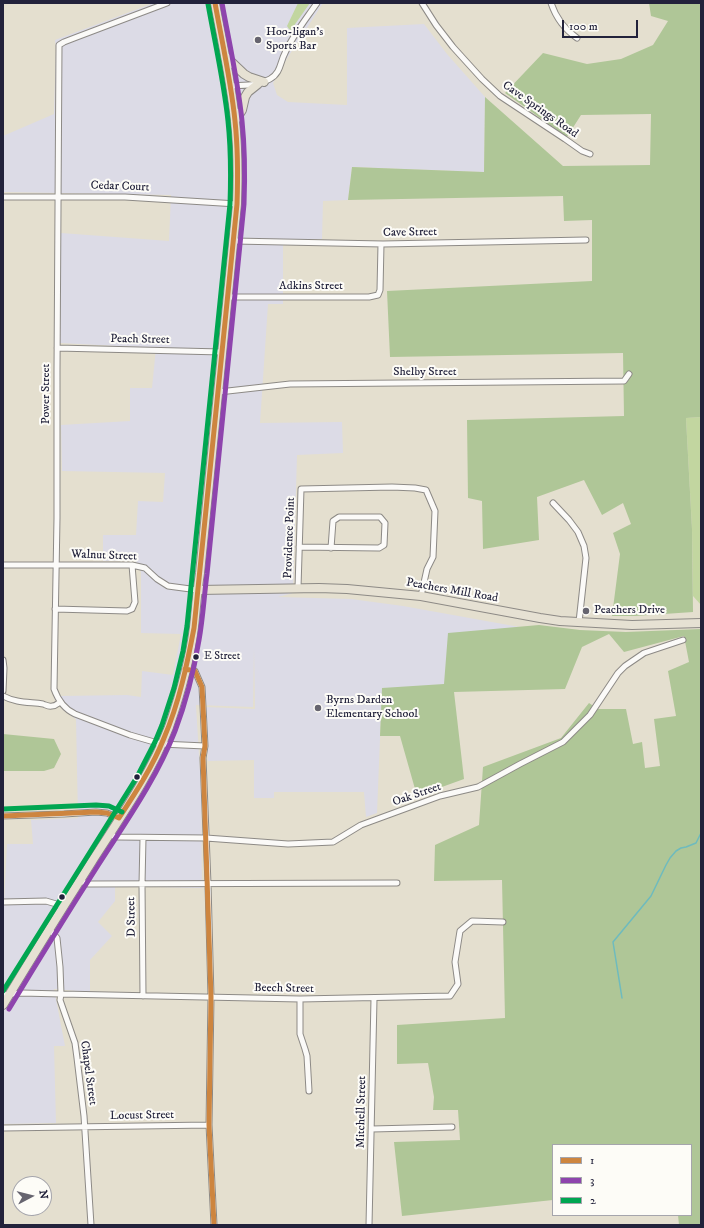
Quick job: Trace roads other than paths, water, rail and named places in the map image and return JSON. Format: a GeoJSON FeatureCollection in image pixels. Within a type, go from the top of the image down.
{"type":"FeatureCollection","features":[{"type":"Feature","properties":{"kind":"main road"},"geometry":{"type":"LineString","coordinates":[[3,1005],[6,994],[80,881],[148,772],[161,744],[178,700],[194,628],[237,204],[238,167],[236,121],[231,86],[215,3]]}},
{"type":"Feature","properties":{"kind":"main road"},"geometry":{"type":"LineString","coordinates":[[225,56],[244,74],[261,83],[248,92],[243,102],[242,110],[236,121]]}},
{"type":"Feature","properties":{"kind":"main road","name":"Peachers Mill Road"},"geometry":{"type":"LineString","coordinates":[[198,590],[298,588],[348,589],[421,596],[540,618],[579,622],[632,625],[701,623]]}},
{"type":"Feature","properties":{"kind":"street","name":"Power Street"},"geometry":{"type":"LineString","coordinates":[[60,702],[54,689],[55,574],[57,565],[57,348],[60,46],[64,42],[77,36],[167,3]]}},
{"type":"Feature","properties":{"kind":"street"},"geometry":{"type":"LineString","coordinates":[[231,86],[261,83],[275,76],[280,68],[284,54],[317,3]]}},
{"type":"Feature","properties":{"kind":"street","name":"Cave Springs Road"},"geometry":{"type":"LineString","coordinates":[[422,3],[436,25],[453,47],[500,96],[582,151],[590,154]]}},
{"type":"Feature","properties":{"kind":"street"},"geometry":{"type":"LineString","coordinates":[[550,3],[555,15],[562,25],[570,34],[577,38]]}},
{"type":"Feature","properties":{"kind":"street","name":"Cedar Court"},"geometry":{"type":"LineString","coordinates":[[3,197],[125,197],[237,204]]}},
{"type":"Feature","properties":{"kind":"street","name":"Cave Street"},"geometry":{"type":"LineString","coordinates":[[234,241],[381,244],[586,240]]}},
{"type":"Feature","properties":{"kind":"street","name":"Adkins Street"},"geometry":{"type":"LineString","coordinates":[[228,297],[378,296],[380,293],[381,244]]}},
{"type":"Feature","properties":{"kind":"street","name":"Peach Street"},"geometry":{"type":"LineString","coordinates":[[57,348],[222,352]]}},
{"type":"Feature","properties":{"kind":"street","name":"Shelby Street"},"geometry":{"type":"LineString","coordinates":[[219,392],[290,384],[624,382],[629,374]]}},
{"type":"Feature","properties":{"kind":"street","name":"Providence Point"},"geometry":{"type":"LineString","coordinates":[[298,588],[301,489],[414,488],[426,490],[435,511],[434,557],[427,569],[421,596]]}},
{"type":"Feature","properties":{"kind":"street"},"geometry":{"type":"LineString","coordinates":[[553,503],[575,528],[584,546],[586,558],[579,622]]}},
{"type":"Feature","properties":{"kind":"street"},"geometry":{"type":"LineString","coordinates":[[299,547],[331,548],[379,548],[384,545],[385,523],[380,518],[335,518],[333,521],[331,548]]}},
{"type":"Feature","properties":{"kind":"street","name":"Walnut Street"},"geometry":{"type":"LineString","coordinates":[[3,565],[132,565],[145,568],[157,579],[168,586],[198,590]]}},
{"type":"Feature","properties":{"kind":"street"},"geometry":{"type":"LineString","coordinates":[[55,609],[127,612],[132,609],[135,602],[132,565]]}},
{"type":"Feature","properties":{"kind":"street","name":"Oak Street"},"geometry":{"type":"LineString","coordinates":[[109,835],[118,837],[143,838],[206,838],[288,844],[333,842],[361,825],[440,796],[478,787],[563,742],[590,715],[618,673],[625,666],[644,653],[683,640]]}},
{"type":"Feature","properties":{"kind":"street"},"geometry":{"type":"LineString","coordinates":[[3,660],[3,691]]}},
{"type":"Feature","properties":{"kind":"street"},"geometry":{"type":"LineString","coordinates":[[185,669],[195,672],[202,687],[205,746],[203,758],[211,997],[209,1125],[214,1225]]}},
{"type":"Feature","properties":{"kind":"street"},"geometry":{"type":"LineString","coordinates":[[3,696],[10,700],[22,703],[43,704],[51,707],[56,706],[60,702],[75,714],[130,735],[161,744],[205,746]]}},
{"type":"Feature","properties":{"kind":"street"},"geometry":{"type":"LineString","coordinates":[[3,816],[96,812],[107,813],[119,818]]}},
{"type":"Feature","properties":{"kind":"street","name":"D Street"},"geometry":{"type":"LineString","coordinates":[[143,838],[143,996]]}},
{"type":"Feature","properties":{"kind":"street"},"geometry":{"type":"LineString","coordinates":[[80,881],[88,884],[397,883]]}},
{"type":"Feature","properties":{"kind":"street"},"geometry":{"type":"LineString","coordinates":[[3,902],[46,901],[63,906]]}},
{"type":"Feature","properties":{"kind":"street","name":"Beech Street"},"geometry":{"type":"LineString","coordinates":[[6,994],[300,999],[374,999],[450,996],[458,984],[455,962],[460,931],[472,921],[503,922]]}},
{"type":"Feature","properties":{"kind":"street","name":"Chapel Street"},"geometry":{"type":"LineString","coordinates":[[49,928],[57,938],[60,967],[61,1006],[75,1043],[84,1127],[91,1225]]}},
{"type":"Feature","properties":{"kind":"street"},"geometry":{"type":"LineString","coordinates":[[300,999],[300,1034],[307,1056],[309,1091]]}},
{"type":"Feature","properties":{"kind":"street","name":"Mitchell Street"},"geometry":{"type":"LineString","coordinates":[[370,1225],[374,999]]}},
{"type":"Feature","properties":{"kind":"street","name":"Locust Street"},"geometry":{"type":"LineString","coordinates":[[3,1128],[209,1125]]}},
{"type":"Feature","properties":{"kind":"street"},"geometry":{"type":"LineString","coordinates":[[372,1129],[452,1127]]}},
{"type":"Feature","properties":{"kind":"waterway"},"geometry":{"type":"LineString","coordinates":[[622,998],[613,942],[651,896],[670,858],[681,848],[696,843],[701,833]]}},
{"type":"Feature","properties":{"kind":"place","name":"Hoo-ligan's Sports Bar"},"geometry":{"type":"Point","coordinates":[258,40]}},
{"type":"Feature","properties":{"kind":"place","name":"Peachers Drive"},"geometry":{"type":"Point","coordinates":[586,611]}},
{"type":"Feature","properties":{"kind":"place","name":"E Street"},"geometry":{"type":"Point","coordinates":[196,657]}},
{"type":"Feature","properties":{"kind":"place","name":"Byrns Darden Elementary School"},"geometry":{"type":"Point","coordinates":[318,708]}}]}
